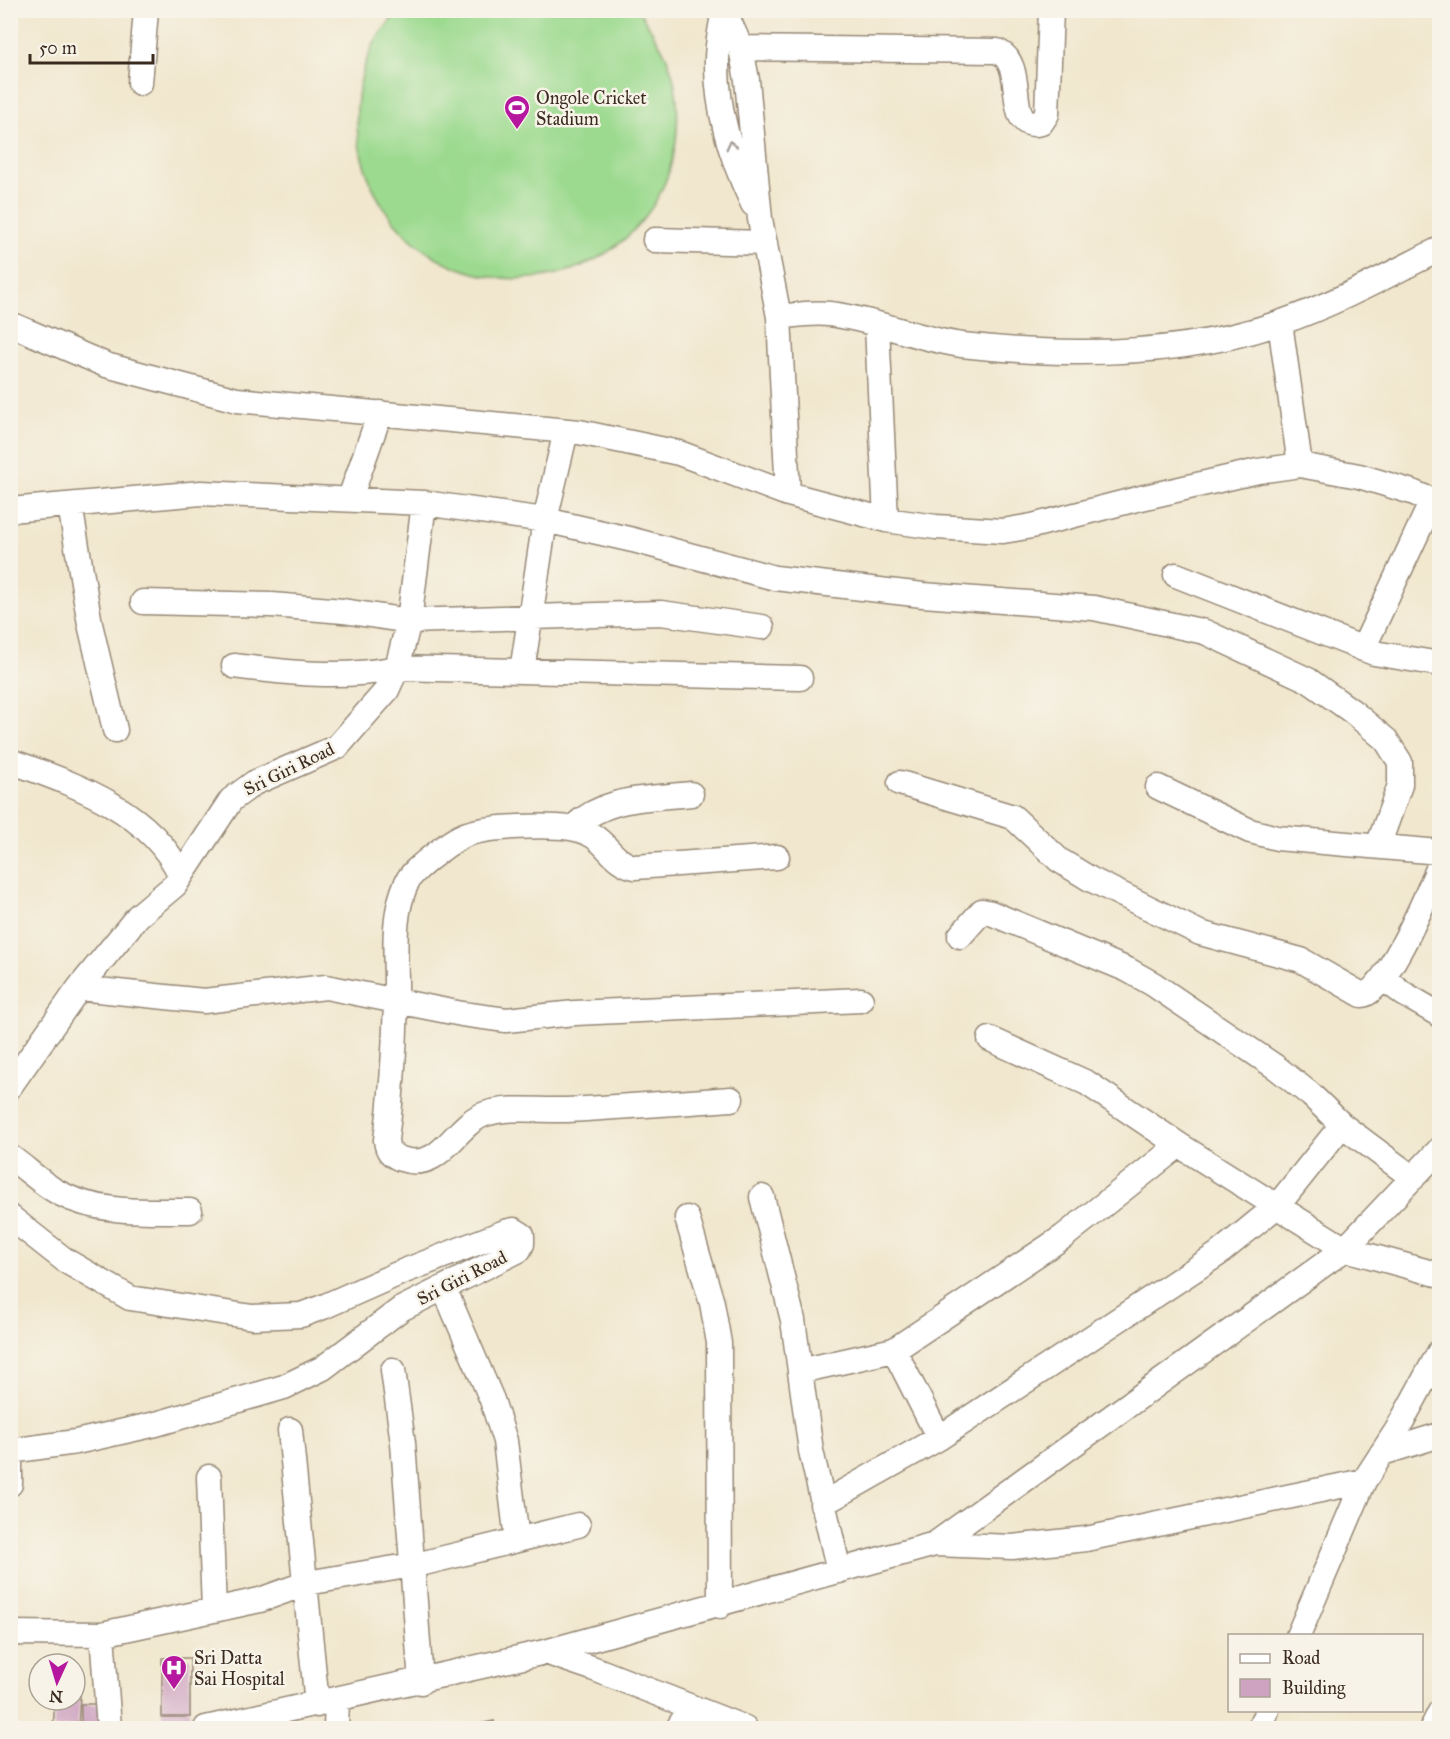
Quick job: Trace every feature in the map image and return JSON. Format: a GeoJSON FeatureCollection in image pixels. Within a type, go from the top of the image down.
{"type":"FeatureCollection","features":[{"type":"Feature","properties":{"kind":"street"},"geometry":{"type":"LineString","coordinates":[[140,83],[146,10]]}},
{"type":"Feature","properties":{"kind":"street"},"geometry":{"type":"LineString","coordinates":[[724,10],[741,48],[747,80],[760,219],[779,317],[788,494]]}},
{"type":"Feature","properties":{"kind":"street"},"geometry":{"type":"LineString","coordinates":[[724,10],[717,65],[718,88],[741,178],[760,219]]}},
{"type":"Feature","properties":{"kind":"street"},"geometry":{"type":"LineString","coordinates":[[741,48],[997,51],[1007,55],[1012,62],[1019,113],[1026,123],[1033,125],[1041,123],[1047,114],[1051,10]]}},
{"type":"Feature","properties":{"kind":"street"},"geometry":{"type":"LineString","coordinates":[[655,240],[765,243]]}},
{"type":"Feature","properties":{"kind":"street"},"geometry":{"type":"LineString","coordinates":[[779,317],[829,314],[949,343],[1005,350],[1152,350],[1185,346],[1280,323],[1370,285],[1440,249]]}},
{"type":"Feature","properties":{"kind":"street"},"geometry":{"type":"LineString","coordinates":[[1280,323],[1300,465]]}},
{"type":"Feature","properties":{"kind":"street"},"geometry":{"type":"LineString","coordinates":[[10,324],[106,365],[237,400],[566,430],[679,453],[788,494],[886,520],[936,527],[1003,531],[1246,474],[1300,465],[1359,476],[1436,502],[1364,649]]}},
{"type":"Feature","properties":{"kind":"street"},"geometry":{"type":"LineString","coordinates":[[877,326],[886,520]]}},
{"type":"Feature","properties":{"kind":"street"},"geometry":{"type":"LineString","coordinates":[[350,498],[380,413]]}},
{"type":"Feature","properties":{"kind":"street"},"geometry":{"type":"LineString","coordinates":[[522,671],[545,520],[566,430]]}},
{"type":"Feature","properties":{"kind":"street"},"geometry":{"type":"LineString","coordinates":[[10,510],[201,493],[424,503],[545,520],[633,540],[775,578],[923,595],[1094,608],[1205,632],[1308,680],[1335,698],[1386,740],[1400,762],[1400,785],[1378,846]]}},
{"type":"Feature","properties":{"kind":"street","name":"Sri Giri Road"},"geometry":{"type":"LineString","coordinates":[[10,1086],[79,988],[138,916],[175,885],[231,800],[254,783],[337,747],[387,690],[397,668],[409,621],[424,503]]}},
{"type":"Feature","properties":{"kind":"street"},"geometry":{"type":"LineString","coordinates":[[70,505],[90,624],[116,730]]}},
{"type":"Feature","properties":{"kind":"street"},"geometry":{"type":"LineString","coordinates":[[1176,575],[1364,649],[1390,657],[1440,664]]}},
{"type":"Feature","properties":{"kind":"street"},"geometry":{"type":"LineString","coordinates":[[143,602],[272,605],[343,611],[409,621],[661,614],[762,627]]}},
{"type":"Feature","properties":{"kind":"street"},"geometry":{"type":"LineString","coordinates":[[234,666],[328,674],[376,672],[397,668],[800,678]]}},
{"type":"Feature","properties":{"kind":"street"},"geometry":{"type":"LineString","coordinates":[[10,761],[93,794],[144,826],[174,860],[181,876]]}},
{"type":"Feature","properties":{"kind":"street"},"geometry":{"type":"LineString","coordinates":[[900,783],[1013,817],[1070,867],[1200,933],[1301,960],[1362,995],[1374,990],[1383,978],[1426,898],[1440,864]]}},
{"type":"Feature","properties":{"kind":"street"},"geometry":{"type":"LineString","coordinates":[[1158,787],[1259,834],[1307,842],[1440,852]]}},
{"type":"Feature","properties":{"kind":"street"},"geometry":{"type":"LineString","coordinates":[[572,828],[597,808],[621,802],[690,794]]}},
{"type":"Feature","properties":{"kind":"street"},"geometry":{"type":"LineString","coordinates":[[730,1099],[565,1110],[498,1111],[482,1115],[433,1158],[406,1160],[392,1155],[387,1148],[386,1140],[396,999],[396,927],[400,899],[408,879],[450,843],[467,834],[496,829],[572,828],[592,834],[608,846],[624,865],[635,867],[777,857]]}},
{"type":"Feature","properties":{"kind":"street"},"geometry":{"type":"LineString","coordinates":[[960,936],[976,915],[982,911],[1128,969],[1277,1068],[1311,1095],[1342,1125],[1413,1178]]}},
{"type":"Feature","properties":{"kind":"street"},"geometry":{"type":"LineString","coordinates":[[1383,978],[1404,994],[1440,1015]]}},
{"type":"Feature","properties":{"kind":"street"},"geometry":{"type":"LineString","coordinates":[[79,988],[204,1000],[326,987],[396,999],[462,1014],[506,1020],[599,1011],[861,1000]]}},
{"type":"Feature","properties":{"kind":"street"},"geometry":{"type":"LineString","coordinates":[[990,1039],[1087,1083],[1179,1145],[1345,1249],[1440,1275]]}},
{"type":"Feature","properties":{"kind":"street"},"geometry":{"type":"LineString","coordinates":[[822,1504],[939,1438],[1218,1254],[1278,1205],[1342,1125]]}},
{"type":"Feature","properties":{"kind":"street"},"geometry":{"type":"LineString","coordinates":[[800,1371],[894,1350],[1063,1237],[1179,1145]]}},
{"type":"Feature","properties":{"kind":"street"},"geometry":{"type":"LineString","coordinates":[[935,1544],[1345,1249],[1440,1149]]}},
{"type":"Feature","properties":{"kind":"street"},"geometry":{"type":"LineString","coordinates":[[10,1157],[59,1193],[96,1205],[126,1210],[190,1211]]}},
{"type":"Feature","properties":{"kind":"street"},"geometry":{"type":"LineString","coordinates":[[762,1197],[793,1320],[822,1504],[839,1571]]}},
{"type":"Feature","properties":{"kind":"street","name":"Sri Giri Road"},"geometry":{"type":"LineString","coordinates":[[10,1217],[66,1261],[130,1298],[252,1317],[301,1315],[505,1232],[514,1230],[522,1235],[519,1250],[401,1310],[323,1368],[284,1387],[156,1424],[76,1442],[10,1451]]}},
{"type":"Feature","properties":{"kind":"street"},"geometry":{"type":"LineString","coordinates":[[687,1218],[712,1303],[719,1343],[720,1606]]}},
{"type":"Feature","properties":{"kind":"street"},"geometry":{"type":"LineString","coordinates":[[444,1288],[492,1400],[505,1441],[517,1540]]}},
{"type":"Feature","properties":{"kind":"street"},"geometry":{"type":"LineString","coordinates":[[894,1350],[939,1438]]}},
{"type":"Feature","properties":{"kind":"street"},"geometry":{"type":"LineString","coordinates":[[1298,1634],[1364,1481],[1440,1351]]}},
{"type":"Feature","properties":{"kind":"street"},"geometry":{"type":"LineString","coordinates":[[393,1370],[403,1443],[421,1682]]}},
{"type":"Feature","properties":{"kind":"street"},"geometry":{"type":"LineString","coordinates":[[290,1430],[307,1583],[327,1703],[336,1728]]}},
{"type":"Feature","properties":{"kind":"street"},"geometry":{"type":"LineString","coordinates":[[1382,1453],[1440,1436]]}},
{"type":"Feature","properties":{"kind":"street"},"geometry":{"type":"LineString","coordinates":[[10,1464],[10,1484]]}},
{"type":"Feature","properties":{"kind":"street"},"geometry":{"type":"LineString","coordinates":[[209,1477],[214,1610]]}},
{"type":"Feature","properties":{"kind":"street"},"geometry":{"type":"LineString","coordinates":[[206,1728],[421,1682],[545,1652],[720,1606],[935,1544],[1012,1547],[1086,1539],[1364,1481]]}},
{"type":"Feature","properties":{"kind":"street"},"geometry":{"type":"LineString","coordinates":[[10,1633],[102,1634],[260,1600],[307,1583],[412,1565],[578,1525]]}},
{"type":"Feature","properties":{"kind":"street"},"geometry":{"type":"LineString","coordinates":[[102,1634],[109,1728]]}},
{"type":"Feature","properties":{"kind":"street"},"geometry":{"type":"LineString","coordinates":[[545,1652],[592,1668],[744,1728]]}},
{"type":"Feature","properties":{"kind":"street"},"geometry":{"type":"LineString","coordinates":[[678,1728],[691,1708]]}},
{"type":"Feature","properties":{"kind":"street"},"geometry":{"type":"LineString","coordinates":[[1260,1728],[1266,1712]]}},
{"type":"Feature","properties":{"kind":"street"},"geometry":{"type":"LineString","coordinates":[[1432,1728],[1440,1712]]}},
{"type":"Feature","properties":{"kind":"green space","name":"Ongole Cricket Stadium"},"geometry":{"type":"Polygon","coordinates":[[[399,10],[636,10],[641,14],[668,61],[677,101],[677,131],[676,141],[658,197],[625,238],[582,266],[533,278],[482,275],[435,256],[394,222],[366,171],[358,140],[357,109],[358,93],[372,47],[399,10]]]}},
{"type":"Feature","properties":{"kind":"building"},"geometry":{"type":"Polygon","coordinates":[[[162,1658],[190,1658],[190,1717],[162,1717],[162,1658]]]}},
{"type":"Feature","properties":{"kind":"building"},"geometry":{"type":"Polygon","coordinates":[[[87,1704],[104,1704],[104,1728],[81,1728],[81,1712],[87,1712],[87,1704]]]}},
{"type":"Feature","properties":{"kind":"building"},"geometry":{"type":"Polygon","coordinates":[[[54,1712],[79,1712],[78,1728],[53,1728],[54,1712]]]}},
{"type":"Feature","properties":{"kind":"building"},"geometry":{"type":"Polygon","coordinates":[[[494,1721],[496,1728],[461,1728],[494,1721]]]}},
{"type":"Feature","properties":{"kind":"place","name":"Ongole Cricket Stadium"},"geometry":{"type":"Point","coordinates":[517,131]}},
{"type":"Feature","properties":{"kind":"place","name":"Sri Datta Sai Hospital"},"geometry":{"type":"Point","coordinates":[174,1691]}}]}
